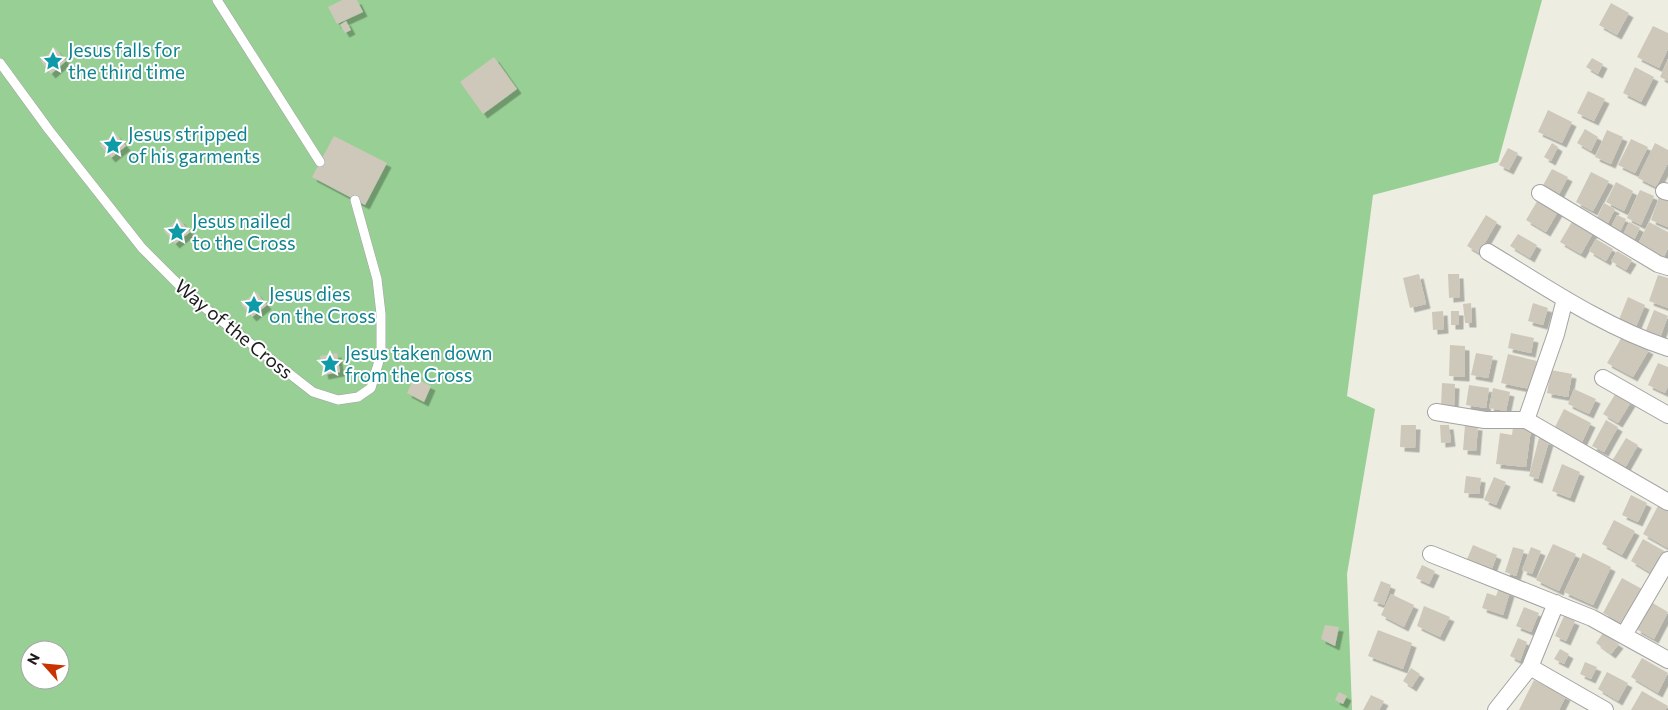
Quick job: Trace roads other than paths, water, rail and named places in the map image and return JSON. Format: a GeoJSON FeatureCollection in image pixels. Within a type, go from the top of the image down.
{"type":"FeatureCollection","features":[{"type":"Feature","properties":{"kind":"street"},"geometry":{"type":"LineString","coordinates":[[1540,192],[1658,264],[1668,267]]}},
{"type":"Feature","properties":{"kind":"street"},"geometry":{"type":"LineString","coordinates":[[1488,252],[1565,299],[1629,333],[1668,348]]}},
{"type":"Feature","properties":{"kind":"street"},"geometry":{"type":"LineString","coordinates":[[1526,420],[1556,334],[1565,299]]}},
{"type":"Feature","properties":{"kind":"street"},"geometry":{"type":"LineString","coordinates":[[1603,378],[1668,416]]}},
{"type":"Feature","properties":{"kind":"street"},"geometry":{"type":"LineString","coordinates":[[1436,412],[1485,420],[1526,420],[1668,502]]}},
{"type":"Feature","properties":{"kind":"street"},"geometry":{"type":"LineString","coordinates":[[1431,554],[1556,603],[1624,635],[1668,660]]}},
{"type":"Feature","properties":{"kind":"street"},"geometry":{"type":"LineString","coordinates":[[1624,635],[1668,560]]}},
{"type":"Feature","properties":{"kind":"street"},"geometry":{"type":"LineString","coordinates":[[1496,710],[1530,667],[1556,603]]}},
{"type":"Feature","properties":{"kind":"street"},"geometry":{"type":"LineString","coordinates":[[1530,667],[1605,710]]}},
{"type":"Feature","properties":{"kind":"lane"},"geometry":{"type":"LineString","coordinates":[[217,0],[320,162]]}},
{"type":"Feature","properties":{"kind":"lane","name":"Way of the Cross"},"geometry":{"type":"LineString","coordinates":[[0,63],[49,130],[142,248],[191,297],[313,392],[338,400],[358,398],[371,388],[381,354],[381,314],[377,279],[355,200]]}},
{"type":"Feature","properties":{"kind":"place","name":"Jesus falls for the third time"},"geometry":{"type":"Point","coordinates":[53,61]}},
{"type":"Feature","properties":{"kind":"place","name":"Jesus stripped of his garments"},"geometry":{"type":"Point","coordinates":[113,145]}},
{"type":"Feature","properties":{"kind":"place","name":"Jesus nailed to the Cross"},"geometry":{"type":"Point","coordinates":[177,232]}},
{"type":"Feature","properties":{"kind":"place","name":"Jesus dies on the Cross"},"geometry":{"type":"Point","coordinates":[254,305]}},
{"type":"Feature","properties":{"kind":"place","name":"Jesus taken down from the Cross"},"geometry":{"type":"Point","coordinates":[330,364]}}]}
